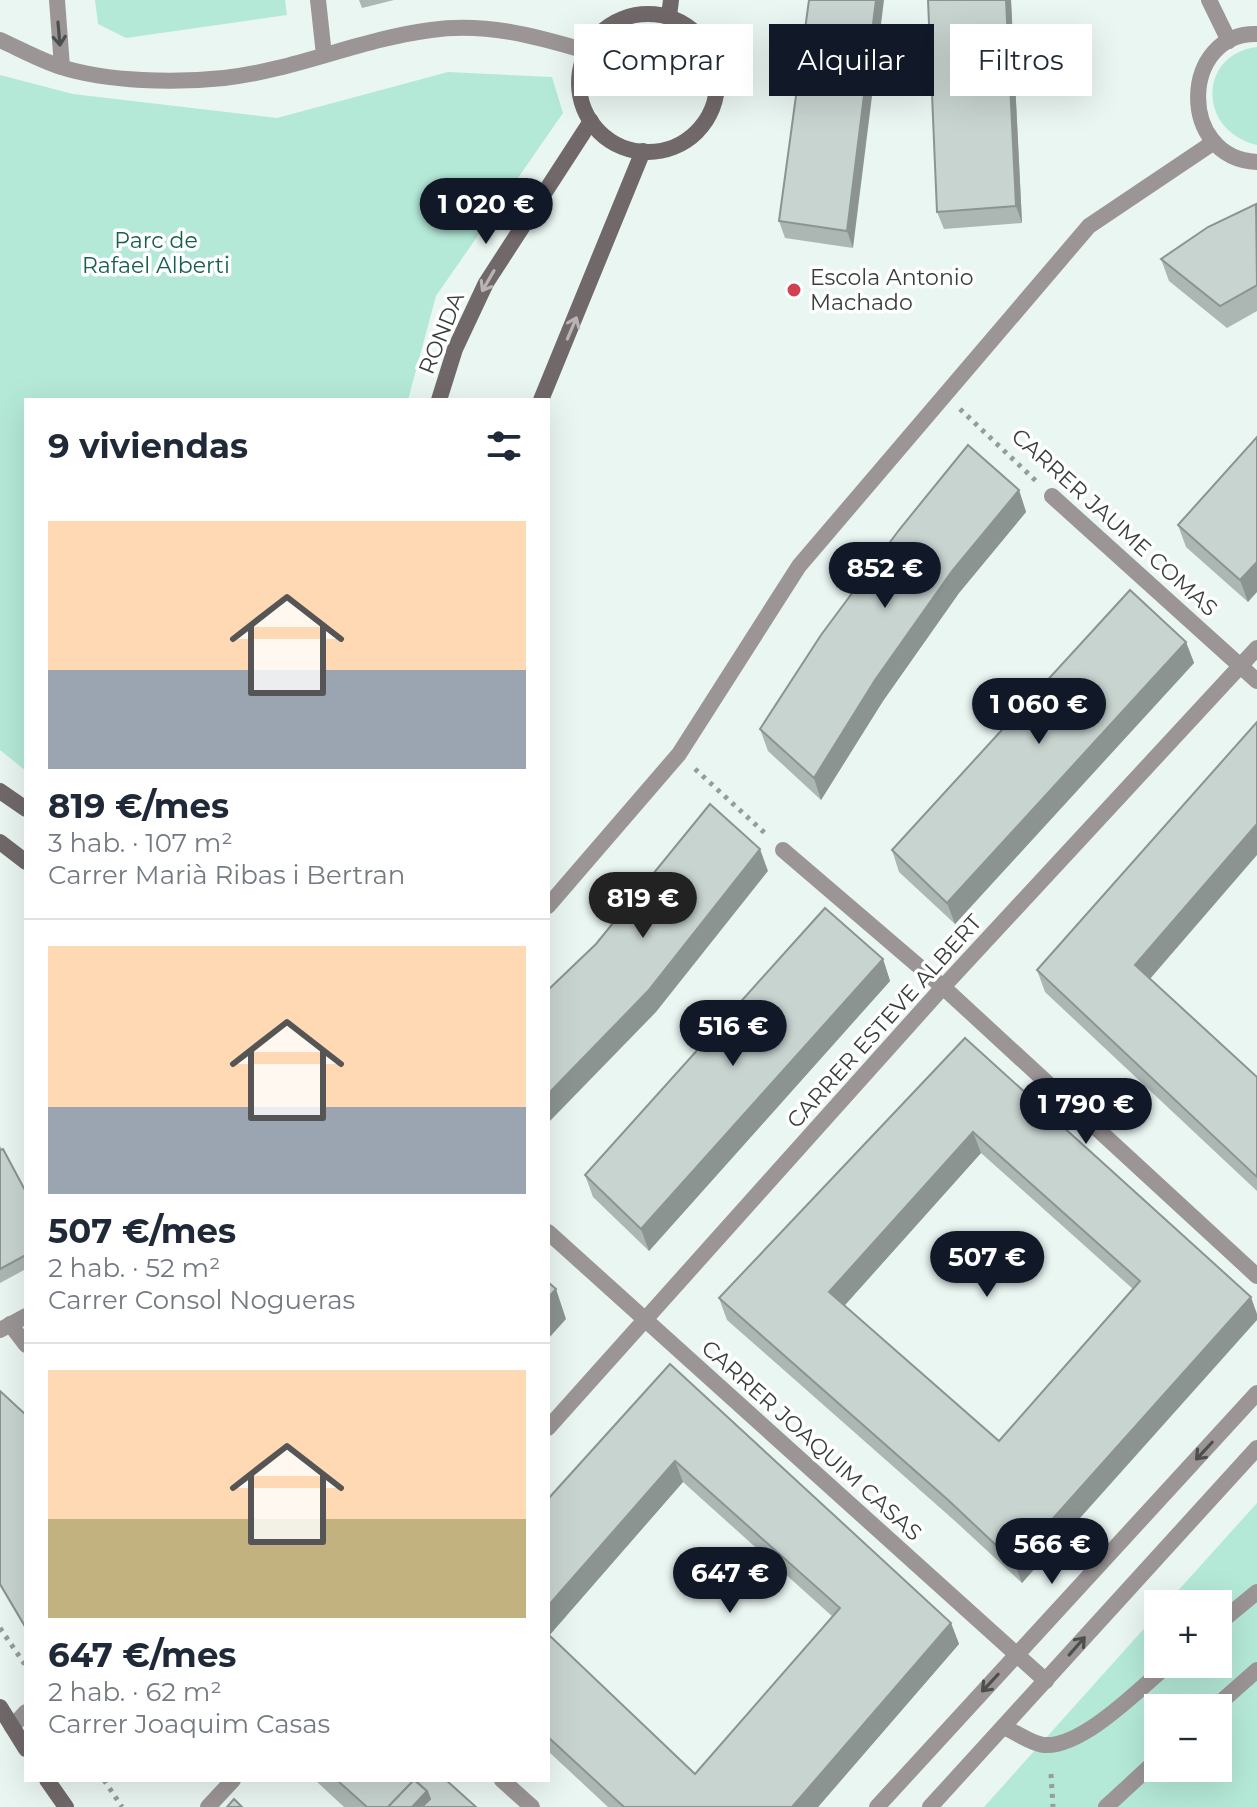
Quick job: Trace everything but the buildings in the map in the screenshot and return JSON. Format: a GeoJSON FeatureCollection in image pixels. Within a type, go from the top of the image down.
{"type":"FeatureCollection","features":[{"type":"Feature","properties":{"kind":"street"},"geometry":{"type":"LineString","coordinates":[[57,0],[62,67]]}},
{"type":"Feature","properties":{"kind":"street"},"geometry":{"type":"LineString","coordinates":[[318,0],[324,55]]}},
{"type":"Feature","properties":{"kind":"street"},"geometry":{"type":"LineString","coordinates":[[1209,0],[1229,41]]}},
{"type":"Feature","properties":{"kind":"street"},"geometry":{"type":"LineString","coordinates":[[580,96],[583,109],[591,121],[614,142],[628,149],[643,151],[660,151],[679,145],[698,130],[711,109],[717,86],[715,63],[705,41],[670,8],[631,16],[614,24]]}},
{"type":"Feature","properties":{"kind":"street"},"geometry":{"type":"LineString","coordinates":[[0,40],[62,67],[166,82],[225,78],[418,32],[465,28],[530,34],[574,47]]}},
{"type":"Feature","properties":{"kind":"street"},"geometry":{"type":"LineString","coordinates":[[1257,34],[1229,41],[1214,53],[1203,69],[1197,88],[1197,107],[1203,126],[1214,142],[1231,155],[1257,162]]}},
{"type":"Feature","properties":{"kind":"street","name":"RONDA"},"geometry":{"type":"LineString","coordinates":[[440,398],[455,349],[486,283],[591,121]]}},
{"type":"Feature","properties":{"kind":"street"},"geometry":{"type":"LineString","coordinates":[[550,904],[679,754],[799,566],[1089,226],[1214,142]]}},
{"type":"Feature","properties":{"kind":"street"},"geometry":{"type":"LineString","coordinates":[[542,398],[643,151]]}},
{"type":"Feature","properties":{"kind":"street","name":"CARRER JAUME COMAS"},"geometry":{"type":"LineString","coordinates":[[1052,496],[1257,681]]}},
{"type":"Feature","properties":{"kind":"street","name":"CARRER ESTEVE ALBERT"},"geometry":{"type":"LineString","coordinates":[[550,1426],[943,987],[1257,648]]}},
{"type":"Feature","properties":{"kind":"street"},"geometry":{"type":"LineString","coordinates":[[0,791],[24,808]]}},
{"type":"Feature","properties":{"kind":"street"},"geometry":{"type":"LineString","coordinates":[[0,842],[24,860]]}},
{"type":"Feature","properties":{"kind":"street"},"geometry":{"type":"LineString","coordinates":[[783,850],[943,987],[1257,1276]]}},
{"type":"Feature","properties":{"kind":"street","name":"CARRER JOAQUIM CASAS"},"geometry":{"type":"LineString","coordinates":[[550,1234],[1046,1681]]}},
{"type":"Feature","properties":{"kind":"street"},"geometry":{"type":"LineString","coordinates":[[24,1317],[5,1327],[24,1343]]}},
{"type":"Feature","properties":{"kind":"street"},"geometry":{"type":"LineString","coordinates":[[877,1807],[1257,1393]]}},
{"type":"Feature","properties":{"kind":"street"},"geometry":{"type":"LineString","coordinates":[[930,1807],[1257,1448]]}},
{"type":"Feature","properties":{"kind":"street"},"geometry":{"type":"LineString","coordinates":[[1232,1613],[1257,1592]]}},
{"type":"Feature","properties":{"kind":"street"},"geometry":{"type":"LineString","coordinates":[[1230,1694],[1257,1670]]}},
{"type":"Feature","properties":{"kind":"street"},"geometry":{"type":"LineString","coordinates":[[1004,1727],[1044,1745],[1066,1741],[1089,1730],[1152,1678]]}},
{"type":"Feature","properties":{"kind":"street"},"geometry":{"type":"LineString","coordinates":[[0,1707],[24,1746]]}},
{"type":"Feature","properties":{"kind":"street"},"geometry":{"type":"LineString","coordinates":[[12,1727],[24,1714]]}},
{"type":"Feature","properties":{"kind":"street"},"geometry":{"type":"LineString","coordinates":[[1106,1807],[1144,1772]]}},
{"type":"Feature","properties":{"kind":"street"},"geometry":{"type":"LineString","coordinates":[[48,1782],[66,1807]]}},
{"type":"Feature","properties":{"kind":"street"},"geometry":{"type":"LineString","coordinates":[[208,1807],[231,1782]]}},
{"type":"Feature","properties":{"kind":"street"},"geometry":{"type":"LineString","coordinates":[[504,1782],[532,1807]]}},
{"type":"Feature","properties":{"kind":"path","name":"CARRER JAUME COMAS"},"geometry":{"type":"LineString","coordinates":[[945,394],[1052,496]]}},
{"type":"Feature","properties":{"kind":"path"},"geometry":{"type":"LineString","coordinates":[[679,754],[783,850]]}},
{"type":"Feature","properties":{"kind":"path"},"geometry":{"type":"LineString","coordinates":[[0,1628],[24,1663]]}},
{"type":"Feature","properties":{"kind":"path"},"geometry":{"type":"LineString","coordinates":[[1051,1774],[1053,1807]]}},
{"type":"Feature","properties":{"kind":"path"},"geometry":{"type":"LineString","coordinates":[[105,1782],[122,1807]]}},
{"type":"Feature","properties":{"kind":"green space"},"geometry":{"type":"Polygon","coordinates":[[[95,0],[285,0],[287,15],[126,38],[98,24],[95,0]]]}},
{"type":"Feature","properties":{"kind":"green space"},"geometry":{"type":"Polygon","coordinates":[[[1257,47],[1257,145],[1237,137],[1223,125],[1215,110],[1212,93],[1215,77],[1224,63],[1238,53],[1257,47]]]}},
{"type":"Feature","properties":{"kind":"green space","name":"Parc de Rafael Alberti"},"geometry":{"type":"Polygon","coordinates":[[[448,72],[552,77],[563,113],[436,296],[409,398],[24,398],[24,769],[0,750],[0,75],[73,94],[277,118],[448,72]]]}},
{"type":"Feature","properties":{"kind":"green space"},"geometry":{"type":"Polygon","coordinates":[[[1257,1503],[1257,1807],[984,1807],[1144,1629],[1144,1678],[1232,1678],[1232,1590],[1179,1590],[1257,1503]]]}},
{"type":"Feature","properties":{"kind":"place","name":"Escola Antonio Machado"},"geometry":{"type":"Point","coordinates":[794,290]}}]}
